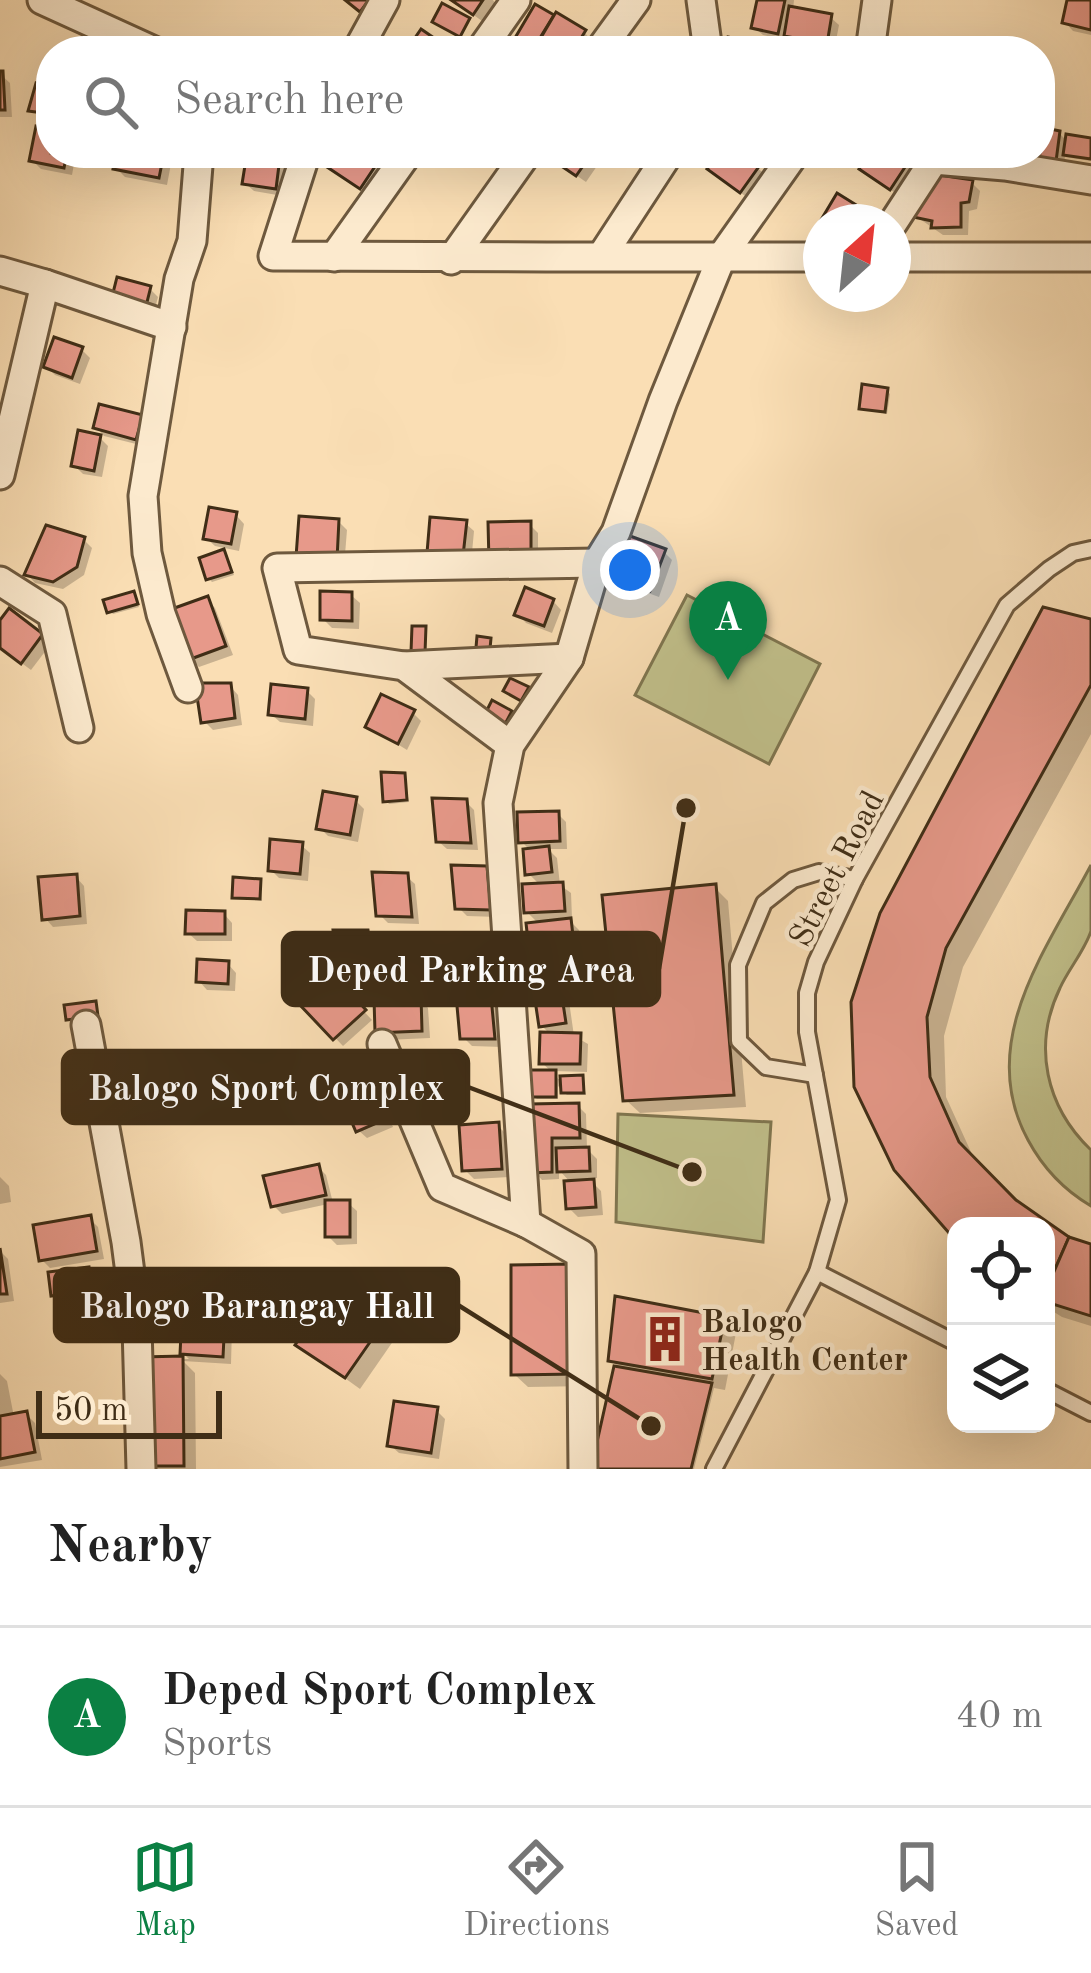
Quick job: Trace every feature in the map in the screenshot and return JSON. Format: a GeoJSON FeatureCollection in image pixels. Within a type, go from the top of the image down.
{"type":"FeatureCollection","features":[{"type":"Feature","properties":{"kind":"street"},"geometry":{"type":"LineString","coordinates":[[42,0],[121,36]]}},
{"type":"Feature","properties":{"kind":"street"},"geometry":{"type":"LineString","coordinates":[[365,36],[385,0]]}},
{"type":"Feature","properties":{"kind":"street"},"geometry":{"type":"LineString","coordinates":[[491,36],[516,0]]}},
{"type":"Feature","properties":{"kind":"street"},"geometry":{"type":"LineString","coordinates":[[610,36],[636,0]]}},
{"type":"Feature","properties":{"kind":"street"},"geometry":{"type":"LineString","coordinates":[[701,0],[706,36]]}},
{"type":"Feature","properties":{"kind":"street"},"geometry":{"type":"LineString","coordinates":[[872,36],[878,0]]}},
{"type":"Feature","properties":{"kind":"street"},"geometry":{"type":"LineString","coordinates":[[188,688],[161,614],[147,553],[143,496],[179,279],[192,241],[198,168]]}},
{"type":"Feature","properties":{"kind":"street"},"geometry":{"type":"LineString","coordinates":[[301,168],[273,256],[451,260],[603,254],[803,256]]}},
{"type":"Feature","properties":{"kind":"street"},"geometry":{"type":"LineString","coordinates":[[334,257],[396,168]]}},
{"type":"Feature","properties":{"kind":"street"},"geometry":{"type":"LineString","coordinates":[[451,260],[516,168]]}},
{"type":"Feature","properties":{"kind":"street"},"geometry":{"type":"LineString","coordinates":[[603,254],[659,168]]}},
{"type":"Feature","properties":{"kind":"street"},"geometry":{"type":"LineString","coordinates":[[526,1222],[498,803],[510,745],[568,658],[597,563],[616,532],[722,256],[784,168]]}},
{"type":"Feature","properties":{"kind":"street"},"geometry":{"type":"LineString","coordinates":[[905,204],[929,168]]}},
{"type":"Feature","properties":{"kind":"street"},"geometry":{"type":"LineString","coordinates":[[1017,168],[1091,180]]}},
{"type":"Feature","properties":{"kind":"street"},"geometry":{"type":"LineString","coordinates":[[911,257],[1091,257]]}},
{"type":"Feature","properties":{"kind":"street"},"geometry":{"type":"LineString","coordinates":[[0,272],[172,327]]}},
{"type":"Feature","properties":{"kind":"street"},"geometry":{"type":"LineString","coordinates":[[0,475],[45,284]]}},
{"type":"Feature","properties":{"kind":"street"},"geometry":{"type":"LineString","coordinates":[[568,658],[404,665],[298,650],[277,568],[597,563]]}},
{"type":"Feature","properties":{"kind":"street"},"geometry":{"type":"LineString","coordinates":[[0,581],[52,614],[79,728]]}},
{"type":"Feature","properties":{"kind":"street"},"geometry":{"type":"LineString","coordinates":[[404,665],[510,745]]}},
{"type":"Feature","properties":{"kind":"street"},"geometry":{"type":"LineString","coordinates":[[86,1025],[137,1327],[141,1469]]}},
{"type":"Feature","properties":{"kind":"street"},"geometry":{"type":"LineString","coordinates":[[382,1043],[442,1187],[526,1222],[581,1254],[583,1469]]}},
{"type":"Feature","properties":{"kind":"lane","name":"Street Road"},"geometry":{"type":"LineString","coordinates":[[714,1469],[817,1272],[838,1200],[807,1032],[807,993],[816,962],[855,880],[1007,605],[1048,569],[1073,553],[1091,549]]}},
{"type":"Feature","properties":{"kind":"lane"},"geometry":{"type":"LineString","coordinates":[[815,1075],[766,1067],[739,1041],[738,965],[764,903],[793,880],[819,872],[855,880]]}},
{"type":"Feature","properties":{"kind":"lane"},"geometry":{"type":"LineString","coordinates":[[817,1272],[947,1338]]}},
{"type":"Feature","properties":{"kind":"lane"},"geometry":{"type":"LineString","coordinates":[[1055,1395],[1091,1413]]}},
{"type":"Feature","properties":{"kind":"shaded area"},"geometry":{"type":"Polygon","coordinates":[[[687,595],[820,664],[769,764],[635,695],[687,595]]]}},
{"type":"Feature","properties":{"kind":"shaded area"},"geometry":{"type":"Polygon","coordinates":[[[1091,865],[1091,931],[1051,1010],[1046,1053],[1048,1075],[1063,1115],[1091,1150],[1091,1206],[1055,1178],[1028,1140],[1014,1104],[1009,1068],[1023,998],[1091,865]]]}},
{"type":"Feature","properties":{"kind":"shaded area"},"geometry":{"type":"Polygon","coordinates":[[[618,1114],[771,1122],[763,1242],[616,1222],[618,1114]]]}},
{"type":"Feature","properties":{"kind":"building"},"geometry":{"type":"Polygon","coordinates":[[[345,0],[369,0],[360,12],[345,0]]]}},
{"type":"Feature","properties":{"kind":"building"},"geometry":{"type":"Polygon","coordinates":[[[451,0],[483,0],[473,15],[451,0]]]}},
{"type":"Feature","properties":{"kind":"building"},"geometry":{"type":"Polygon","coordinates":[[[757,0],[785,0],[778,34],[751,28],[757,0]]]}},
{"type":"Feature","properties":{"kind":"building"},"geometry":{"type":"Polygon","coordinates":[[[1067,0],[1091,0],[1091,30],[1062,23],[1067,0]]]}},
{"type":"Feature","properties":{"kind":"building"},"geometry":{"type":"Polygon","coordinates":[[[442,3],[470,18],[461,36],[432,22],[442,3]]]}},
{"type":"Feature","properties":{"kind":"building"},"geometry":{"type":"Polygon","coordinates":[[[535,4],[554,15],[541,36],[516,36],[535,4]]]}},
{"type":"Feature","properties":{"kind":"building"},"geometry":{"type":"Polygon","coordinates":[[[789,6],[832,14],[828,36],[784,36],[789,6]]]}},
{"type":"Feature","properties":{"kind":"building"},"geometry":{"type":"Polygon","coordinates":[[[556,12],[586,30],[582,36],[542,36],[556,12]]]}},
{"type":"Feature","properties":{"kind":"building"},"geometry":{"type":"Polygon","coordinates":[[[3,71],[5,110],[0,110],[3,71]]]}},
{"type":"Feature","properties":{"kind":"building"},"geometry":{"type":"Polygon","coordinates":[[[36,83],[36,112],[28,111],[36,83]]]}},
{"type":"Feature","properties":{"kind":"building"},"geometry":{"type":"Polygon","coordinates":[[[36,126],[36,162],[29,161],[36,126]]]}},
{"type":"Feature","properties":{"kind":"building"},"geometry":{"type":"Polygon","coordinates":[[[1055,130],[1060,131],[1055,169],[1048,168],[1055,168],[1055,130]]]}},
{"type":"Feature","properties":{"kind":"building"},"geometry":{"type":"Polygon","coordinates":[[[1066,134],[1091,138],[1091,159],[1063,155],[1066,134]]]}},
{"type":"Feature","properties":{"kind":"building"},"geometry":{"type":"Polygon","coordinates":[[[113,168],[161,168],[159,178],[113,168]]]}},
{"type":"Feature","properties":{"kind":"building"},"geometry":{"type":"Polygon","coordinates":[[[245,168],[279,168],[276,189],[242,184],[245,168]]]}},
{"type":"Feature","properties":{"kind":"building"},"geometry":{"type":"Polygon","coordinates":[[[328,168],[374,168],[360,189],[328,168]]]}},
{"type":"Feature","properties":{"kind":"building"},"geometry":{"type":"Polygon","coordinates":[[[708,168],[758,168],[740,193],[708,168]]]}},
{"type":"Feature","properties":{"kind":"building"},"geometry":{"type":"Polygon","coordinates":[[[860,168],[904,168],[890,190],[860,168]]]}},
{"type":"Feature","properties":{"kind":"building"},"geometry":{"type":"Polygon","coordinates":[[[932,174],[973,180],[969,202],[961,203],[961,227],[931,228],[932,221],[913,217],[932,174]]]}},
{"type":"Feature","properties":{"kind":"building"},"geometry":{"type":"Polygon","coordinates":[[[837,193],[855,204],[830,204],[837,193]]]}},
{"type":"Feature","properties":{"kind":"building"},"geometry":{"type":"Polygon","coordinates":[[[117,277],[151,286],[145,310],[111,301],[117,277]]]}},
{"type":"Feature","properties":{"kind":"building"},"geometry":{"type":"Polygon","coordinates":[[[54,337],[83,347],[72,378],[43,367],[54,337]]]}},
{"type":"Feature","properties":{"kind":"building"},"geometry":{"type":"Polygon","coordinates":[[[862,384],[888,388],[885,412],[859,409],[862,384]]]}},
{"type":"Feature","properties":{"kind":"building"},"geometry":{"type":"Polygon","coordinates":[[[99,404],[143,415],[136,440],[93,428],[99,404]]]}},
{"type":"Feature","properties":{"kind":"building"},"geometry":{"type":"Polygon","coordinates":[[[78,430],[101,435],[94,471],[71,466],[78,430]]]}},
{"type":"Feature","properties":{"kind":"building"},"geometry":{"type":"Polygon","coordinates":[[[209,507],[237,512],[231,544],[203,539],[209,507]]]}},
{"type":"Feature","properties":{"kind":"building"},"geometry":{"type":"Polygon","coordinates":[[[299,516],[339,519],[337,560],[296,557],[299,516]]]}},
{"type":"Feature","properties":{"kind":"building"},"geometry":{"type":"Polygon","coordinates":[[[430,517],[467,520],[463,556],[427,553],[430,517]]]}},
{"type":"Feature","properties":{"kind":"building"},"geometry":{"type":"Polygon","coordinates":[[[531,521],[531,562],[489,562],[488,522],[531,521]]]}},
{"type":"Feature","properties":{"kind":"building"},"geometry":{"type":"Polygon","coordinates":[[[46,525],[85,537],[77,567],[53,582],[24,575],[46,525]]]}},
{"type":"Feature","properties":{"kind":"building"},"geometry":{"type":"Polygon","coordinates":[[[630,536],[666,549],[650,591],[614,578],[630,536]]]}},
{"type":"Feature","properties":{"kind":"building"},"geometry":{"type":"Polygon","coordinates":[[[224,549],[232,572],[206,580],[199,558],[224,549]]]}},
{"type":"Feature","properties":{"kind":"building"},"geometry":{"type":"Polygon","coordinates":[[[525,587],[554,599],[544,626],[514,615],[525,587]]]}},
{"type":"Feature","properties":{"kind":"building"},"geometry":{"type":"Polygon","coordinates":[[[134,591],[138,604],[107,613],[103,600],[134,591]]]}},
{"type":"Feature","properties":{"kind":"building"},"geometry":{"type":"Polygon","coordinates":[[[320,591],[352,592],[352,621],[320,620],[320,591]]]}},
{"type":"Feature","properties":{"kind":"building"},"geometry":{"type":"Polygon","coordinates":[[[208,596],[226,646],[188,660],[169,610],[208,596]]]}},
{"type":"Feature","properties":{"kind":"building"},"geometry":{"type":"Polygon","coordinates":[[[1043,607],[1091,619],[1091,685],[946,948],[927,1017],[930,1077],[959,1142],[1016,1200],[1040,1217],[947,1217],[947,1231],[894,1170],[854,1087],[851,1002],[880,913],[1043,607]]]}},
{"type":"Feature","properties":{"kind":"building"},"geometry":{"type":"Polygon","coordinates":[[[9,608],[43,634],[21,664],[0,648],[0,620],[9,608]]]}},
{"type":"Feature","properties":{"kind":"building"},"geometry":{"type":"Polygon","coordinates":[[[412,626],[426,626],[425,653],[411,652],[412,626]]]}},
{"type":"Feature","properties":{"kind":"building"},"geometry":{"type":"Polygon","coordinates":[[[477,636],[491,638],[489,660],[475,659],[477,636]]]}},
{"type":"Feature","properties":{"kind":"building"},"geometry":{"type":"Polygon","coordinates":[[[510,678],[529,687],[521,701],[503,691],[510,678]]]}},
{"type":"Feature","properties":{"kind":"building"},"geometry":{"type":"Polygon","coordinates":[[[195,683],[231,683],[235,718],[201,723],[195,683]]]}},
{"type":"Feature","properties":{"kind":"building"},"geometry":{"type":"Polygon","coordinates":[[[271,684],[308,688],[305,719],[268,715],[271,684]]]}},
{"type":"Feature","properties":{"kind":"building"},"geometry":{"type":"Polygon","coordinates":[[[381,694],[415,710],[398,744],[365,727],[381,694]]]}},
{"type":"Feature","properties":{"kind":"building"},"geometry":{"type":"Polygon","coordinates":[[[492,700],[512,711],[504,726],[484,716],[492,700]]]}},
{"type":"Feature","properties":{"kind":"building"},"geometry":{"type":"Polygon","coordinates":[[[381,772],[405,773],[407,800],[383,802],[381,772]]]}},
{"type":"Feature","properties":{"kind":"building"},"geometry":{"type":"Polygon","coordinates":[[[323,791],[357,797],[350,835],[316,829],[323,791]]]}},
{"type":"Feature","properties":{"kind":"building"},"geometry":{"type":"Polygon","coordinates":[[[432,798],[467,799],[471,843],[436,842],[432,798]]]}},
{"type":"Feature","properties":{"kind":"building"},"geometry":{"type":"Polygon","coordinates":[[[559,811],[560,841],[518,843],[517,812],[559,811]]]}},
{"type":"Feature","properties":{"kind":"building"},"geometry":{"type":"Polygon","coordinates":[[[270,839],[303,842],[300,874],[268,871],[270,839]]]}},
{"type":"Feature","properties":{"kind":"building"},"geometry":{"type":"Polygon","coordinates":[[[549,846],[552,872],[525,875],[523,849],[549,846]]]}},
{"type":"Feature","properties":{"kind":"building"},"geometry":{"type":"Polygon","coordinates":[[[451,865],[487,866],[491,910],[455,909],[451,865]]]}},
{"type":"Feature","properties":{"kind":"building"},"geometry":{"type":"Polygon","coordinates":[[[372,872],[408,873],[412,917],[376,916],[372,872]]]}},
{"type":"Feature","properties":{"kind":"building"},"geometry":{"type":"Polygon","coordinates":[[[77,874],[80,916],[42,920],[38,877],[77,874]]]}},
{"type":"Feature","properties":{"kind":"building"},"geometry":{"type":"Polygon","coordinates":[[[233,877],[261,879],[260,899],[232,898],[233,877]]]}},
{"type":"Feature","properties":{"kind":"building"},"geometry":{"type":"Polygon","coordinates":[[[563,882],[565,911],[524,913],[522,884],[563,882]]]}},
{"type":"Feature","properties":{"kind":"building"},"geometry":{"type":"Polygon","coordinates":[[[716,884],[734,1095],[623,1101],[602,895],[716,884]]]}},
{"type":"Feature","properties":{"kind":"building"},"geometry":{"type":"Polygon","coordinates":[[[186,910],[225,911],[225,934],[185,934],[186,910]]]}},
{"type":"Feature","properties":{"kind":"building"},"geometry":{"type":"Polygon","coordinates":[[[571,918],[575,954],[530,959],[526,923],[571,918]]]}},
{"type":"Feature","properties":{"kind":"building"},"geometry":{"type":"Polygon","coordinates":[[[333,930],[368,930],[373,974],[337,973],[333,930]]]}},
{"type":"Feature","properties":{"kind":"building"},"geometry":{"type":"Polygon","coordinates":[[[197,959],[229,961],[228,984],[196,982],[197,959]]]}},
{"type":"Feature","properties":{"kind":"building"},"geometry":{"type":"Polygon","coordinates":[[[333,974],[366,1010],[333,1040],[300,1005],[333,974]]]}},
{"type":"Feature","properties":{"kind":"building"},"geometry":{"type":"Polygon","coordinates":[[[561,990],[566,1023],[539,1027],[534,993],[561,990]]]}},
{"type":"Feature","properties":{"kind":"building"},"geometry":{"type":"Polygon","coordinates":[[[456,995],[491,996],[495,1039],[460,1039],[456,995]]]}},
{"type":"Feature","properties":{"kind":"building"},"geometry":{"type":"Polygon","coordinates":[[[421,996],[422,1031],[375,1033],[374,998],[421,996]]]}},
{"type":"Feature","properties":{"kind":"building"},"geometry":{"type":"Polygon","coordinates":[[[96,1001],[98,1016],[66,1020],[64,1005],[96,1001]]]}},
{"type":"Feature","properties":{"kind":"building"},"geometry":{"type":"Polygon","coordinates":[[[540,1032],[581,1033],[580,1064],[539,1064],[540,1032]]]}},
{"type":"Feature","properties":{"kind":"building"},"geometry":{"type":"Polygon","coordinates":[[[530,1070],[556,1070],[556,1097],[531,1097],[530,1070]]]}},
{"type":"Feature","properties":{"kind":"building"},"geometry":{"type":"Polygon","coordinates":[[[583,1075],[584,1093],[561,1093],[560,1076],[583,1075]]]}},
{"type":"Feature","properties":{"kind":"building"},"geometry":{"type":"Polygon","coordinates":[[[368,1077],[386,1119],[356,1132],[338,1090],[368,1077]]]}},
{"type":"Feature","properties":{"kind":"building"},"geometry":{"type":"Polygon","coordinates":[[[579,1103],[580,1138],[552,1138],[552,1172],[531,1173],[530,1104],[579,1103]]]}},
{"type":"Feature","properties":{"kind":"building"},"geometry":{"type":"Polygon","coordinates":[[[499,1122],[502,1169],[462,1171],[459,1125],[499,1122]]]}},
{"type":"Feature","properties":{"kind":"building"},"geometry":{"type":"Polygon","coordinates":[[[589,1147],[590,1171],[557,1172],[556,1148],[589,1147]]]}},
{"type":"Feature","properties":{"kind":"building"},"geometry":{"type":"Polygon","coordinates":[[[319,1164],[326,1195],[271,1207],[263,1176],[319,1164]]]}},
{"type":"Feature","properties":{"kind":"building"},"geometry":{"type":"Polygon","coordinates":[[[594,1179],[596,1207],[566,1209],[564,1181],[594,1179]]]}},
{"type":"Feature","properties":{"kind":"building"},"geometry":{"type":"Polygon","coordinates":[[[325,1200],[350,1200],[350,1237],[325,1237],[325,1200]]]}},
{"type":"Feature","properties":{"kind":"building"},"geometry":{"type":"Polygon","coordinates":[[[91,1215],[97,1251],[39,1261],[33,1225],[91,1215]]]}},
{"type":"Feature","properties":{"kind":"building"},"geometry":{"type":"Polygon","coordinates":[[[1055,1227],[1069,1237],[1055,1269],[1055,1227]]]}},
{"type":"Feature","properties":{"kind":"building"},"geometry":{"type":"Polygon","coordinates":[[[1069,1237],[1091,1244],[1091,1316],[1055,1305],[1055,1269],[1069,1237]]]}},
{"type":"Feature","properties":{"kind":"building"},"geometry":{"type":"Polygon","coordinates":[[[0,1248],[7,1294],[0,1294],[0,1248]]]}},
{"type":"Feature","properties":{"kind":"building"},"geometry":{"type":"Polygon","coordinates":[[[572,1264],[577,1374],[511,1375],[511,1265],[572,1264]]]}},
{"type":"Feature","properties":{"kind":"building"},"geometry":{"type":"Polygon","coordinates":[[[89,1267],[92,1291],[51,1296],[48,1272],[89,1267]]]}},
{"type":"Feature","properties":{"kind":"building"},"geometry":{"type":"Polygon","coordinates":[[[335,1288],[384,1322],[345,1378],[295,1345],[335,1288]]]}},
{"type":"Feature","properties":{"kind":"building","name":"Balogo Health Center"},"geometry":{"type":"Polygon","coordinates":[[[615,1296],[725,1317],[712,1379],[608,1361],[615,1296]]]}},
{"type":"Feature","properties":{"kind":"building"},"geometry":{"type":"Polygon","coordinates":[[[182,1314],[225,1317],[223,1357],[180,1354],[182,1314]]]}},
{"type":"Feature","properties":{"kind":"building"},"geometry":{"type":"Polygon","coordinates":[[[183,1356],[184,1466],[143,1466],[141,1357],[183,1356]]]}},
{"type":"Feature","properties":{"kind":"building"},"geometry":{"type":"Polygon","coordinates":[[[614,1366],[712,1383],[691,1469],[591,1469],[614,1366]]]}},
{"type":"Feature","properties":{"kind":"building"},"geometry":{"type":"Polygon","coordinates":[[[394,1401],[438,1407],[431,1453],[387,1446],[394,1401]]]}},
{"type":"Feature","properties":{"kind":"building"},"geometry":{"type":"Polygon","coordinates":[[[27,1411],[35,1452],[0,1459],[0,1416],[27,1411]]]}},
{"type":"Feature","properties":{"kind":"place","name":"Deped Sport Complex"},"geometry":{"type":"Point","coordinates":[728,680]}},
{"type":"Feature","properties":{"kind":"place","name":"Deped Parking Area"},"geometry":{"type":"Point","coordinates":[686,808]}},
{"type":"Feature","properties":{"kind":"place","name":"Balogo Sport Complex"},"geometry":{"type":"Point","coordinates":[692,1172]}},
{"type":"Feature","properties":{"kind":"place","name":"Balogo Health Center"},"geometry":{"type":"Point","coordinates":[665,1339]}},
{"type":"Feature","properties":{"kind":"place","name":"Balogo Barangay Hall"},"geometry":{"type":"Point","coordinates":[651,1426]}}]}
